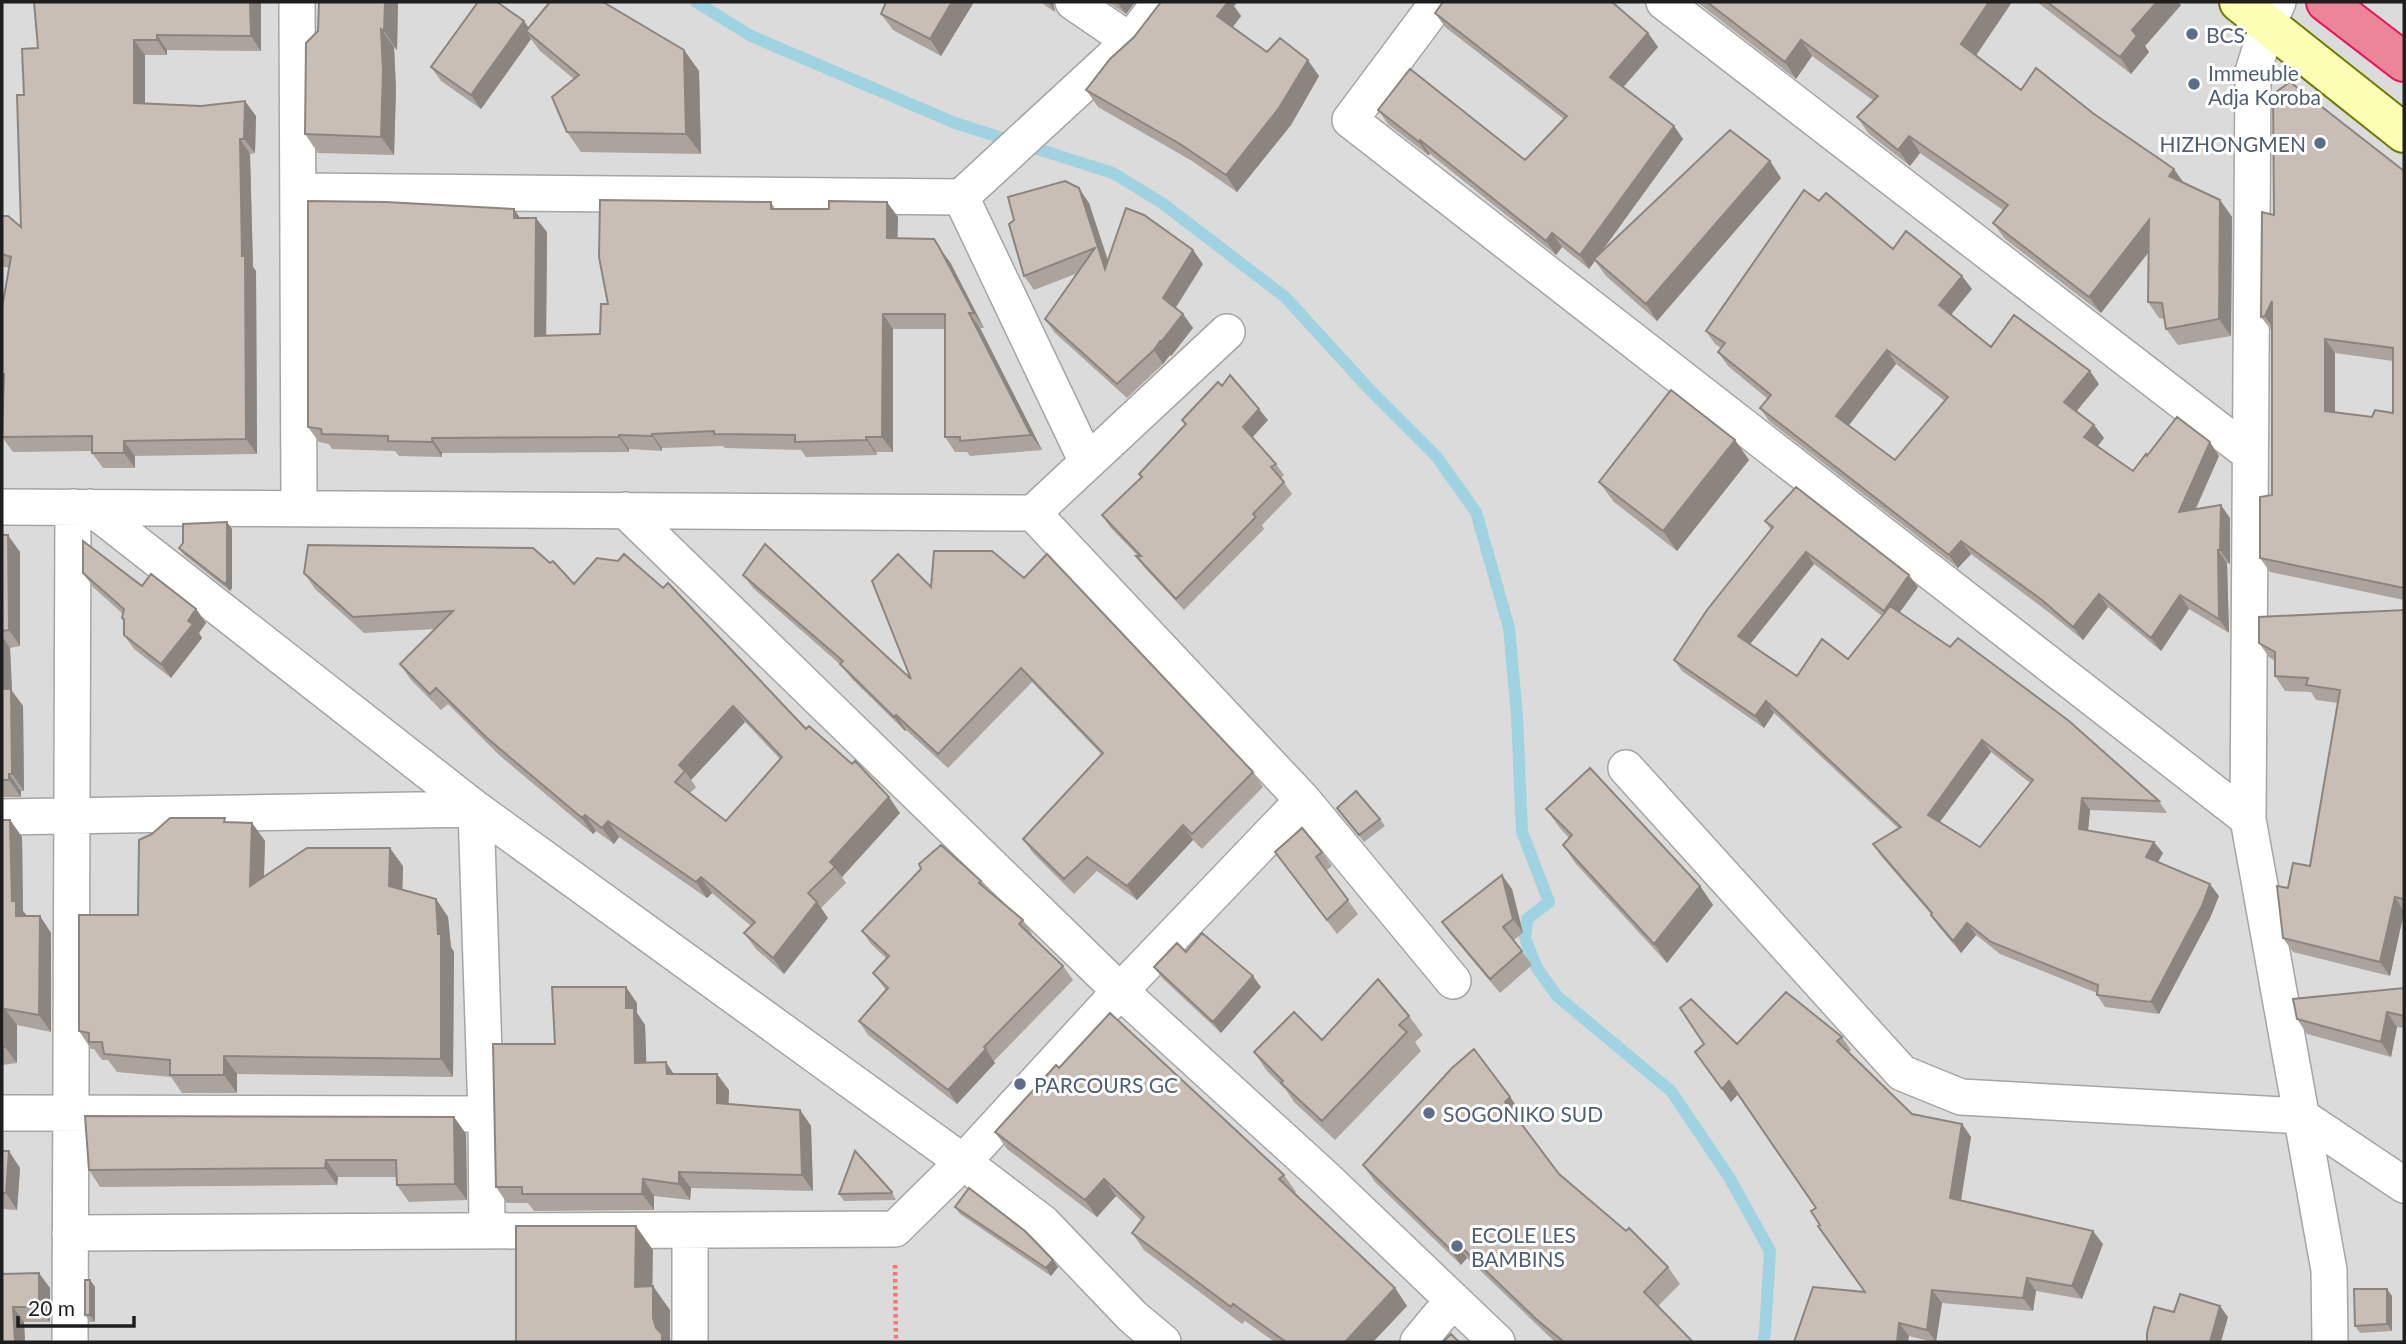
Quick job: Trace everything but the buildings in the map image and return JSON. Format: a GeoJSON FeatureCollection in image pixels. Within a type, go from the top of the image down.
{"type":"FeatureCollection","features":[{"type":"Feature","properties":{"kind":"highway"},"geometry":{"type":"LineString","coordinates":[[2326,2],[2404,62]]}},
{"type":"Feature","properties":{"kind":"street"},"geometry":{"type":"LineString","coordinates":[[297,2],[299,508]]}},
{"type":"Feature","properties":{"kind":"street"},"geometry":{"type":"LineString","coordinates":[[1073,2],[1130,41]]}},
{"type":"Feature","properties":{"kind":"street"},"geometry":{"type":"LineString","coordinates":[[298,191],[961,197],[1130,41],[1160,2]]}},
{"type":"Feature","properties":{"kind":"street"},"geometry":{"type":"LineString","coordinates":[[1438,2],[1350,120],[2248,819]]}},
{"type":"Feature","properties":{"kind":"street"},"geometry":{"type":"LineString","coordinates":[[1664,2],[2250,454]]}},
{"type":"Feature","properties":{"kind":"street"},"geometry":{"type":"LineString","coordinates":[[2262,9],[2253,72],[2248,819],[2329,1270],[2330,1342]]}},
{"type":"Feature","properties":{"kind":"street"},"geometry":{"type":"LineString","coordinates":[[2262,9],[2404,133]]}},
{"type":"Feature","properties":{"kind":"street"},"geometry":{"type":"LineString","coordinates":[[961,197],[1087,463]]}},
{"type":"Feature","properties":{"kind":"street"},"geometry":{"type":"LineString","coordinates":[[2,506],[1033,513],[1227,332]]}},
{"type":"Feature","properties":{"kind":"street"},"geometry":{"type":"LineString","coordinates":[[82,507],[476,809],[1043,1223],[1133,1317],[1163,1342]]}},
{"type":"Feature","properties":{"kind":"street"},"geometry":{"type":"LineString","coordinates":[[70,1342],[72,816],[82,507]]}},
{"type":"Feature","properties":{"kind":"street"},"geometry":{"type":"LineString","coordinates":[[625,510],[1121,991],[1322,1175],[1497,1342]]}},
{"type":"Feature","properties":{"kind":"street"},"geometry":{"type":"LineString","coordinates":[[1033,513],[1303,800],[1453,981]]}},
{"type":"Feature","properties":{"kind":"street"},"geometry":{"type":"LineString","coordinates":[[1626,768],[1902,1073],[1961,1097],[2301,1116],[2404,1185]]}},
{"type":"Feature","properties":{"kind":"street"},"geometry":{"type":"LineString","coordinates":[[70,1233],[895,1229],[963,1162],[1303,800]]}},
{"type":"Feature","properties":{"kind":"street"},"geometry":{"type":"LineString","coordinates":[[2,817],[476,809]]}},
{"type":"Feature","properties":{"kind":"street"},"geometry":{"type":"LineString","coordinates":[[476,809],[487,1231]]}},
{"type":"Feature","properties":{"kind":"street"},"geometry":{"type":"LineString","coordinates":[[2,1113],[486,1114]]}},
{"type":"Feature","properties":{"kind":"street"},"geometry":{"type":"LineString","coordinates":[[690,1230],[690,1342]]}},
{"type":"Feature","properties":{"kind":"street"},"geometry":{"type":"LineString","coordinates":[[1418,1342],[1452,1301]]}},
{"type":"Feature","properties":{"kind":"path"},"geometry":{"type":"LineString","coordinates":[[895,1229],[896,1342]]}},
{"type":"Feature","properties":{"kind":"shaded area"},"geometry":{"type":"Polygon","coordinates":[[[2,2],[2404,2],[2404,1342],[2,1342],[2,2]]]}},
{"type":"Feature","properties":{"kind":"waterway"},"geometry":{"type":"LineString","coordinates":[[696,2],[751,36],[955,123],[1113,173],[1162,203],[1285,297],[1371,391],[1436,456],[1476,512],[1509,628],[1517,716],[1522,832],[1549,902],[1527,919],[1525,938],[1537,968],[1557,996],[1671,1091],[1729,1177],[1770,1251],[1763,1342]]}},
{"type":"Feature","properties":{"kind":"place","name":"BCS"},"geometry":{"type":"Point","coordinates":[2192,34]}},
{"type":"Feature","properties":{"kind":"place","name":"Immeuble Adja Koroba"},"geometry":{"type":"Point","coordinates":[2194,84]}},
{"type":"Feature","properties":{"kind":"place","name":"HIZHONGMEN"},"geometry":{"type":"Point","coordinates":[2320,143]}},
{"type":"Feature","properties":{"kind":"place","name":"PARCOURS GC"},"geometry":{"type":"Point","coordinates":[1020,1084]}},
{"type":"Feature","properties":{"kind":"place","name":"SOGONIKO SUD"},"geometry":{"type":"Point","coordinates":[1429,1113]}},
{"type":"Feature","properties":{"kind":"place","name":"ECOLE LES BAMBINS"},"geometry":{"type":"Point","coordinates":[1457,1246]}}]}
